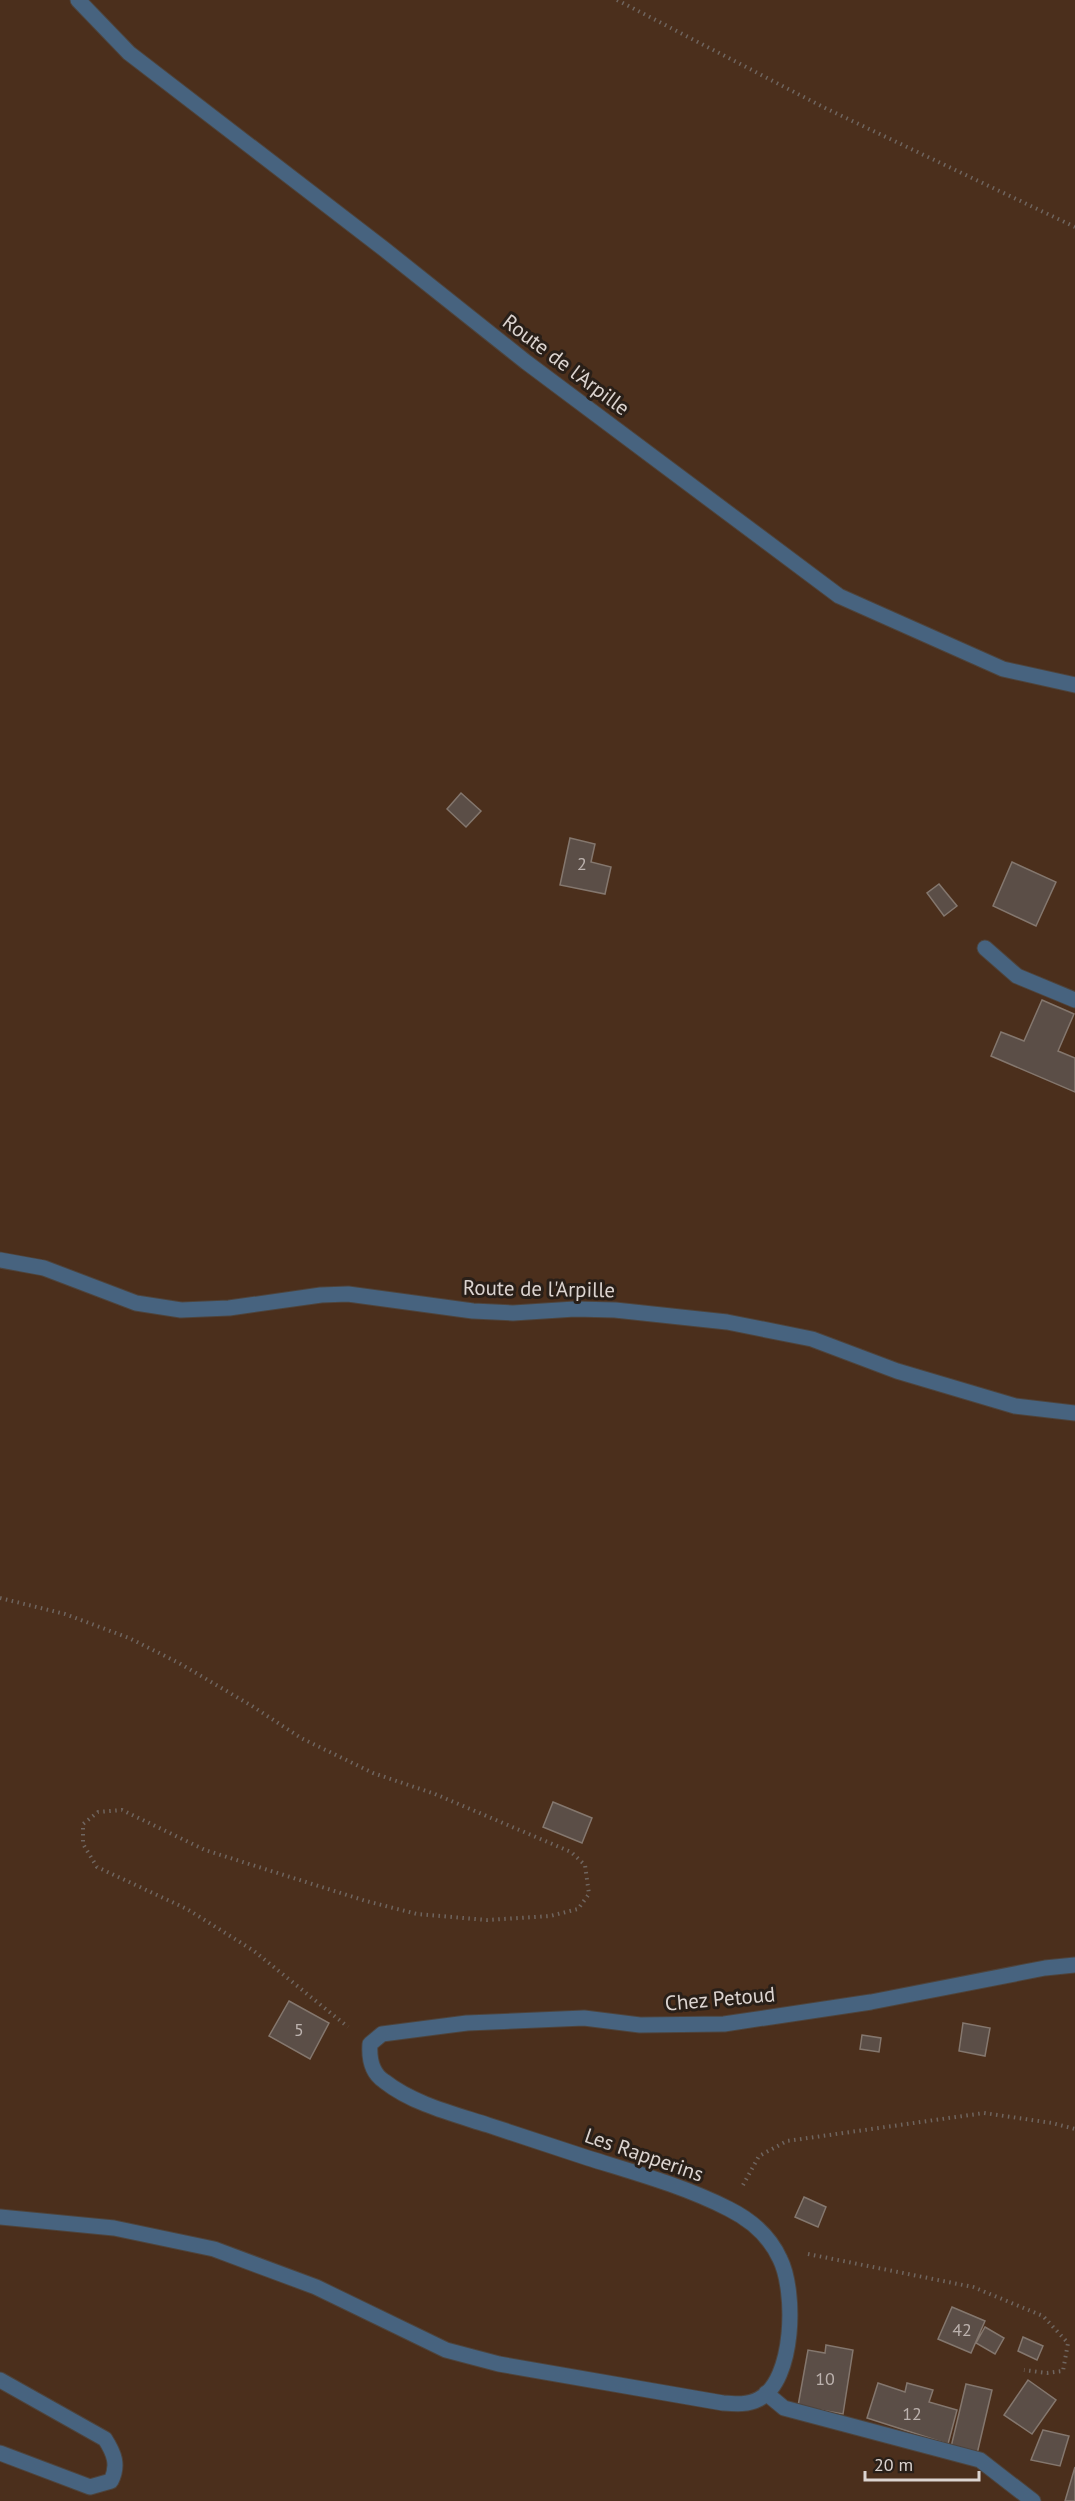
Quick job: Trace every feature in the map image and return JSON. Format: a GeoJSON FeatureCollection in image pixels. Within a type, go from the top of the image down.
{"type":"FeatureCollection","features":[{"type":"Feature","properties":{"kind":"street","name":"Route de l'Arpille"},"geometry":{"type":"LineString","coordinates":[[78,0],[129,53],[384,249],[526,362],[839,596],[1003,669],[1075,685]]}},
{"type":"Feature","properties":{"kind":"street"},"geometry":{"type":"LineString","coordinates":[[985,948],[1017,976],[1075,1000]]}},
{"type":"Feature","properties":{"kind":"street","name":"Route de l'Arpille"},"geometry":{"type":"LineString","coordinates":[[0,1260],[27,1263],[136,1303],[173,1310],[230,1308],[321,1295],[348,1294],[473,1311],[513,1313],[575,1309],[615,1310],[727,1322],[812,1339],[897,1371],[1015,1406],[1075,1413]]}},
{"type":"Feature","properties":{"kind":"street","name":"Chez Petoud"},"geometry":{"type":"LineString","coordinates":[[370,2044],[382,2034],[467,2023],[584,2018],[640,2025],[723,2024],[871,2002],[1045,1968],[1075,1965]]}},
{"type":"Feature","properties":{"kind":"street","name":"Les Rapperins"},"geometry":{"type":"LineString","coordinates":[[370,2044],[371,2062],[383,2081],[429,2105],[692,2192],[751,2221],[778,2255],[786,2273],[789,2307],[788,2338],[781,2372],[766,2393]]}},
{"type":"Feature","properties":{"kind":"street"},"geometry":{"type":"LineString","coordinates":[[0,2217],[114,2228],[214,2249],[316,2287],[428,2343],[500,2364],[723,2403],[744,2404],[760,2399],[766,2393],[784,2408],[980,2460],[1033,2501]]}},
{"type":"Feature","properties":{"kind":"street"},"geometry":{"type":"LineString","coordinates":[[0,2380],[105,2439],[115,2456],[114,2475],[111,2481],[90,2487],[0,2453]]}},
{"type":"Feature","properties":{"kind":"path"},"geometry":{"type":"LineString","coordinates":[[617,0],[823,107],[1075,227]]}},
{"type":"Feature","properties":{"kind":"path"},"geometry":{"type":"LineString","coordinates":[[0,1598],[65,1614],[129,1638],[179,1663],[301,1738],[373,1773],[435,1794],[571,1852],[585,1865],[589,1894],[578,1909],[550,1916],[476,1919],[417,1914],[276,1874],[205,1851],[122,1810],[99,1812],[83,1824],[83,1844],[97,1867],[187,1909],[254,1951],[370,2044]]}},
{"type":"Feature","properties":{"kind":"path"},"geometry":{"type":"LineString","coordinates":[[730,2210],[759,2156],[787,2141],[984,2113],[1052,2123],[1075,2129]]}},
{"type":"Feature","properties":{"kind":"path"},"geometry":{"type":"LineString","coordinates":[[778,2255],[788,2250],[795,2251],[973,2287],[1043,2316],[1068,2343],[1063,2371],[1047,2373],[1024,2370]]}},
{"type":"Feature","properties":{"kind":"shaded area"},"geometry":{"type":"Polygon","coordinates":[[[0,0],[1075,0],[1075,2501],[0,2501],[0,0]]]}},
{"type":"Feature","properties":{"kind":"building"},"geometry":{"type":"Polygon","coordinates":[[[461,793],[481,811],[466,827],[447,809],[461,793]]]}},
{"type":"Feature","properties":{"kind":"building"},"geometry":{"type":"Polygon","coordinates":[[[570,838],[595,844],[591,862],[611,867],[605,894],[560,885],[570,838]]]}},
{"type":"Feature","properties":{"kind":"building"},"geometry":{"type":"Polygon","coordinates":[[[1012,862],[1056,882],[1036,926],[993,906],[1012,862]]]}},
{"type":"Feature","properties":{"kind":"building"},"geometry":{"type":"Polygon","coordinates":[[[939,884],[957,906],[944,916],[927,893],[939,884]]]}},
{"type":"Feature","properties":{"kind":"building"},"geometry":{"type":"Polygon","coordinates":[[[1042,1000],[1074,1014],[1058,1051],[1075,1058],[1075,1092],[991,1056],[1001,1032],[1024,1041],[1042,1000]]]}},
{"type":"Feature","properties":{"kind":"building"},"geometry":{"type":"Polygon","coordinates":[[[553,1802],[592,1818],[582,1843],[543,1827],[553,1802]]]}},
{"type":"Feature","properties":{"kind":"building"},"geometry":{"type":"Polygon","coordinates":[[[289,2001],[329,2023],[310,2059],[269,2036],[289,2001]]]}},
{"type":"Feature","properties":{"kind":"building"},"geometry":{"type":"Polygon","coordinates":[[[963,2023],[990,2028],[985,2056],[959,2051],[963,2023]]]}},
{"type":"Feature","properties":{"kind":"building"},"geometry":{"type":"Polygon","coordinates":[[[862,2035],[881,2038],[879,2052],[860,2049],[862,2035]]]}},
{"type":"Feature","properties":{"kind":"building"},"geometry":{"type":"Polygon","coordinates":[[[804,2197],[826,2207],[818,2227],[795,2217],[804,2197]]]}},
{"type":"Feature","properties":{"kind":"building"},"geometry":{"type":"Polygon","coordinates":[[[952,2307],[985,2321],[971,2353],[938,2339],[952,2307]]]}},
{"type":"Feature","properties":{"kind":"building"},"geometry":{"type":"Polygon","coordinates":[[[985,2327],[1004,2338],[995,2354],[976,2343],[985,2327]]]}},
{"type":"Feature","properties":{"kind":"building"},"geometry":{"type":"Polygon","coordinates":[[[1023,2337],[1043,2346],[1037,2360],[1018,2351],[1023,2337]]]}},
{"type":"Feature","properties":{"kind":"building"},"geometry":{"type":"Polygon","coordinates":[[[826,2345],[853,2350],[843,2414],[798,2406],[808,2350],[825,2353],[826,2345]]]}},
{"type":"Feature","properties":{"kind":"building"},"geometry":{"type":"Polygon","coordinates":[[[1028,2380],[1056,2400],[1032,2434],[1004,2415],[1028,2380]]]}},
{"type":"Feature","properties":{"kind":"building"},"geometry":{"type":"Polygon","coordinates":[[[878,2383],[905,2392],[907,2383],[933,2390],[929,2402],[957,2410],[948,2444],[867,2418],[878,2383]]]}},
{"type":"Feature","properties":{"kind":"building"},"geometry":{"type":"Polygon","coordinates":[[[966,2384],[992,2390],[977,2454],[951,2447],[966,2384]]]}},
{"type":"Feature","properties":{"kind":"building"},"geometry":{"type":"Polygon","coordinates":[[[1043,2430],[1069,2436],[1060,2466],[1031,2460],[1043,2430]]]}},
{"type":"Feature","properties":{"kind":"building"},"geometry":{"type":"Polygon","coordinates":[[[1075,2467],[1075,2501],[1065,2501],[1075,2467]]]}}]}
